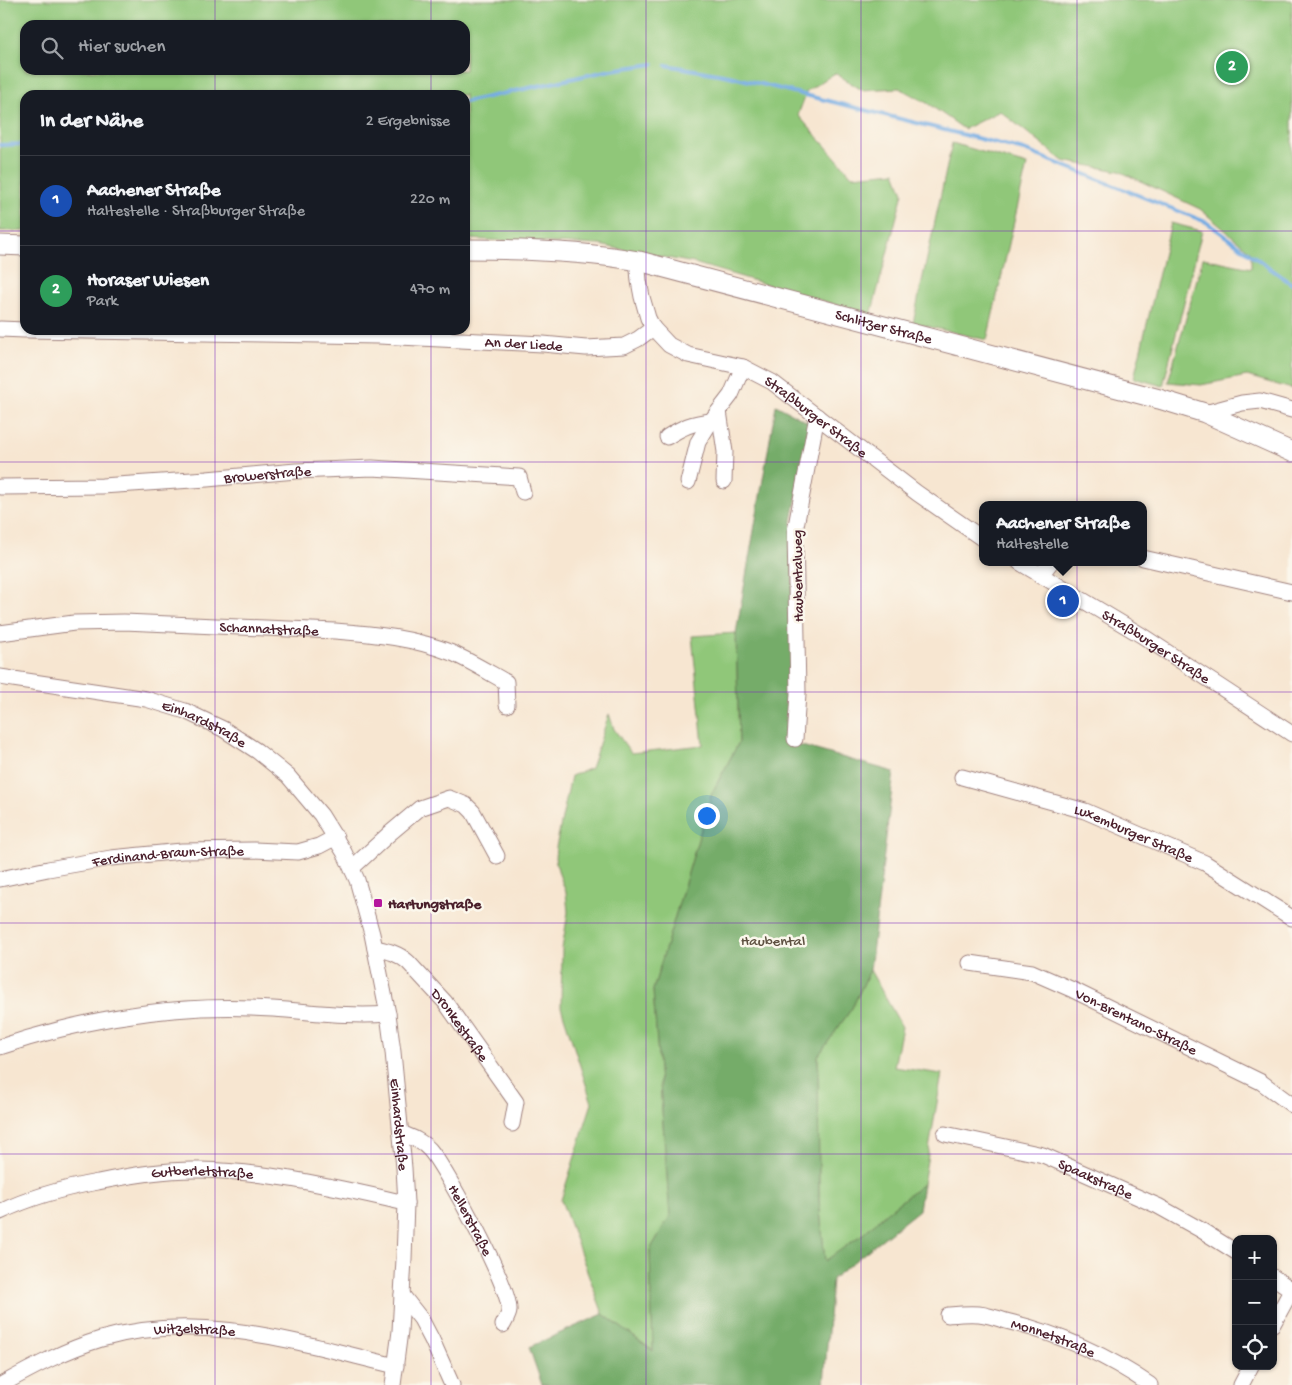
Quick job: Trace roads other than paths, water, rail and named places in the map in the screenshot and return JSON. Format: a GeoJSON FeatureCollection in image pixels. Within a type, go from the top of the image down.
{"type":"FeatureCollection","features":[{"type":"Feature","properties":{"kind":"main road"},"geometry":{"type":"LineString","coordinates":[[0,245],[20,246]]}},
{"type":"Feature","properties":{"kind":"main road","name":"Schlitzer Straße"},"geometry":{"type":"LineString","coordinates":[[470,249],[559,251],[639,261],[1113,386],[1205,413],[1292,452]]}},
{"type":"Feature","properties":{"kind":"street","name":"Straßburger Straße"},"geometry":{"type":"LineString","coordinates":[[639,261],[638,270],[642,296],[648,318],[653,328],[668,345],[688,355],[742,367],[772,382],[917,493],[979,536]]}},
{"type":"Feature","properties":{"kind":"street","name":"An der Liede"},"geometry":{"type":"LineString","coordinates":[[409,335],[601,348],[624,346],[653,328]]}},
{"type":"Feature","properties":{"kind":"street","name":"An der Liede"},"geometry":{"type":"LineString","coordinates":[[0,329],[20,330]]}},
{"type":"Feature","properties":{"kind":"street"},"geometry":{"type":"LineString","coordinates":[[688,482],[698,442],[731,396],[742,367]]}},
{"type":"Feature","properties":{"kind":"street"},"geometry":{"type":"LineString","coordinates":[[1205,413],[1242,402],[1260,401],[1292,410]]}},
{"type":"Feature","properties":{"kind":"street"},"geometry":{"type":"LineString","coordinates":[[667,437],[695,422],[715,416]]}},
{"type":"Feature","properties":{"kind":"street"},"geometry":{"type":"LineString","coordinates":[[715,416],[724,452],[724,481]]}},
{"type":"Feature","properties":{"kind":"street","name":"Haubentalweg"},"geometry":{"type":"LineString","coordinates":[[795,739],[798,694],[794,531],[817,416]]}},
{"type":"Feature","properties":{"kind":"street","name":"Browerstraße"},"geometry":{"type":"LineString","coordinates":[[0,488],[111,485],[372,468],[518,477],[523,492]]}},
{"type":"Feature","properties":{"kind":"street"},"geometry":{"type":"LineString","coordinates":[[1147,559],[1292,592]]}},
{"type":"Feature","properties":{"kind":"street","name":"Straßburger Straße"},"geometry":{"type":"LineString","coordinates":[[1025,566],[1141,635],[1292,734]]}},
{"type":"Feature","properties":{"kind":"street"},"geometry":{"type":"LineString","coordinates":[[1040,576],[1048,566]]}},
{"type":"Feature","properties":{"kind":"street","name":"Schannatstraße"},"geometry":{"type":"LineString","coordinates":[[0,633],[74,623],[124,622],[369,633],[434,647],[466,661],[506,682],[508,705]]}},
{"type":"Feature","properties":{"kind":"street","name":"Einhardstraße"},"geometry":{"type":"LineString","coordinates":[[0,677],[146,699],[204,719],[241,739],[288,776],[321,814],[336,837],[352,868],[361,892],[375,948],[392,1042],[406,1202],[402,1295],[393,1385]]}},
{"type":"Feature","properties":{"kind":"street","name":"Luxemburger Straße"},"geometry":{"type":"LineString","coordinates":[[962,777],[1085,811],[1205,863],[1292,918]]}},
{"type":"Feature","properties":{"kind":"street"},"geometry":{"type":"LineString","coordinates":[[352,868],[420,808],[449,798],[466,806],[473,812],[497,856]]}},
{"type":"Feature","properties":{"kind":"street","name":"Ferdinand-Braun-Straße"},"geometry":{"type":"LineString","coordinates":[[0,879],[111,858],[182,851],[254,850],[298,852],[319,846],[336,837]]}},
{"type":"Feature","properties":{"kind":"street","name":"Dronkestraße"},"geometry":{"type":"LineString","coordinates":[[375,948],[401,956],[445,1002],[516,1102],[512,1124]]}},
{"type":"Feature","properties":{"kind":"street","name":"Von-Brentano-Straße"},"geometry":{"type":"LineString","coordinates":[[970,963],[1032,972],[1082,994],[1261,1082],[1292,1105]]}},
{"type":"Feature","properties":{"kind":"street"},"geometry":{"type":"LineString","coordinates":[[0,1047],[66,1027],[118,1017],[173,1010],[251,1008],[358,1016],[388,1014]]}},
{"type":"Feature","properties":{"kind":"street","name":"Hellerstraße"},"geometry":{"type":"LineString","coordinates":[[401,1133],[417,1140],[430,1149],[454,1187],[486,1248],[504,1289],[510,1311],[503,1325]]}},
{"type":"Feature","properties":{"kind":"street","name":"Spaakstraße"},"geometry":{"type":"LineString","coordinates":[[945,1134],[1042,1155],[1158,1206],[1232,1249]]}},
{"type":"Feature","properties":{"kind":"street","name":"Gutberletstraße"},"geometry":{"type":"LineString","coordinates":[[0,1212],[36,1198],[84,1184],[133,1175],[199,1170],[290,1179],[406,1202]]}},
{"type":"Feature","properties":{"kind":"street"},"geometry":{"type":"LineString","coordinates":[[1277,1280],[1292,1290],[1277,1317]]}},
{"type":"Feature","properties":{"kind":"street"},"geometry":{"type":"LineString","coordinates":[[402,1295],[421,1320],[452,1385]]}},
{"type":"Feature","properties":{"kind":"street","name":"Monnetstraße"},"geometry":{"type":"LineString","coordinates":[[948,1315],[980,1314],[1037,1330],[1098,1354],[1150,1385]]}},
{"type":"Feature","properties":{"kind":"street","name":"Witzelstraße"},"geometry":{"type":"LineString","coordinates":[[1,1385],[38,1364],[101,1339],[140,1330],[175,1328],[208,1328],[273,1337],[396,1366]]}},
{"type":"Feature","properties":{"kind":"street"},"geometry":{"type":"LineString","coordinates":[[1240,1385],[1248,1370]]}},
{"type":"Feature","properties":{"kind":"waterway"},"geometry":{"type":"LineString","coordinates":[[470,101],[611,70],[653,64]]}},
{"type":"Feature","properties":{"kind":"waterway"},"geometry":{"type":"LineString","coordinates":[[666,65],[729,76],[1024,150],[1206,222],[1292,284]]}},
{"type":"Feature","properties":{"kind":"waterway"},"geometry":{"type":"LineString","coordinates":[[0,145],[20,144]]}},
{"type":"Feature","properties":{"kind":"place","name":"Horaser Wiesen"},"geometry":{"type":"Point","coordinates":[1232,67]}},
{"type":"Feature","properties":{"kind":"place","name":"Aachener Straße"},"geometry":{"type":"Point","coordinates":[1063,601]}},
{"type":"Feature","properties":{"kind":"place","name":"Hartungstraße"},"geometry":{"type":"Point","coordinates":[378,903]}},
{"type":"Feature","properties":{"kind":"park label","name":"Haubental"},"geometry":{"type":"Point","coordinates":[773,940]}}]}
